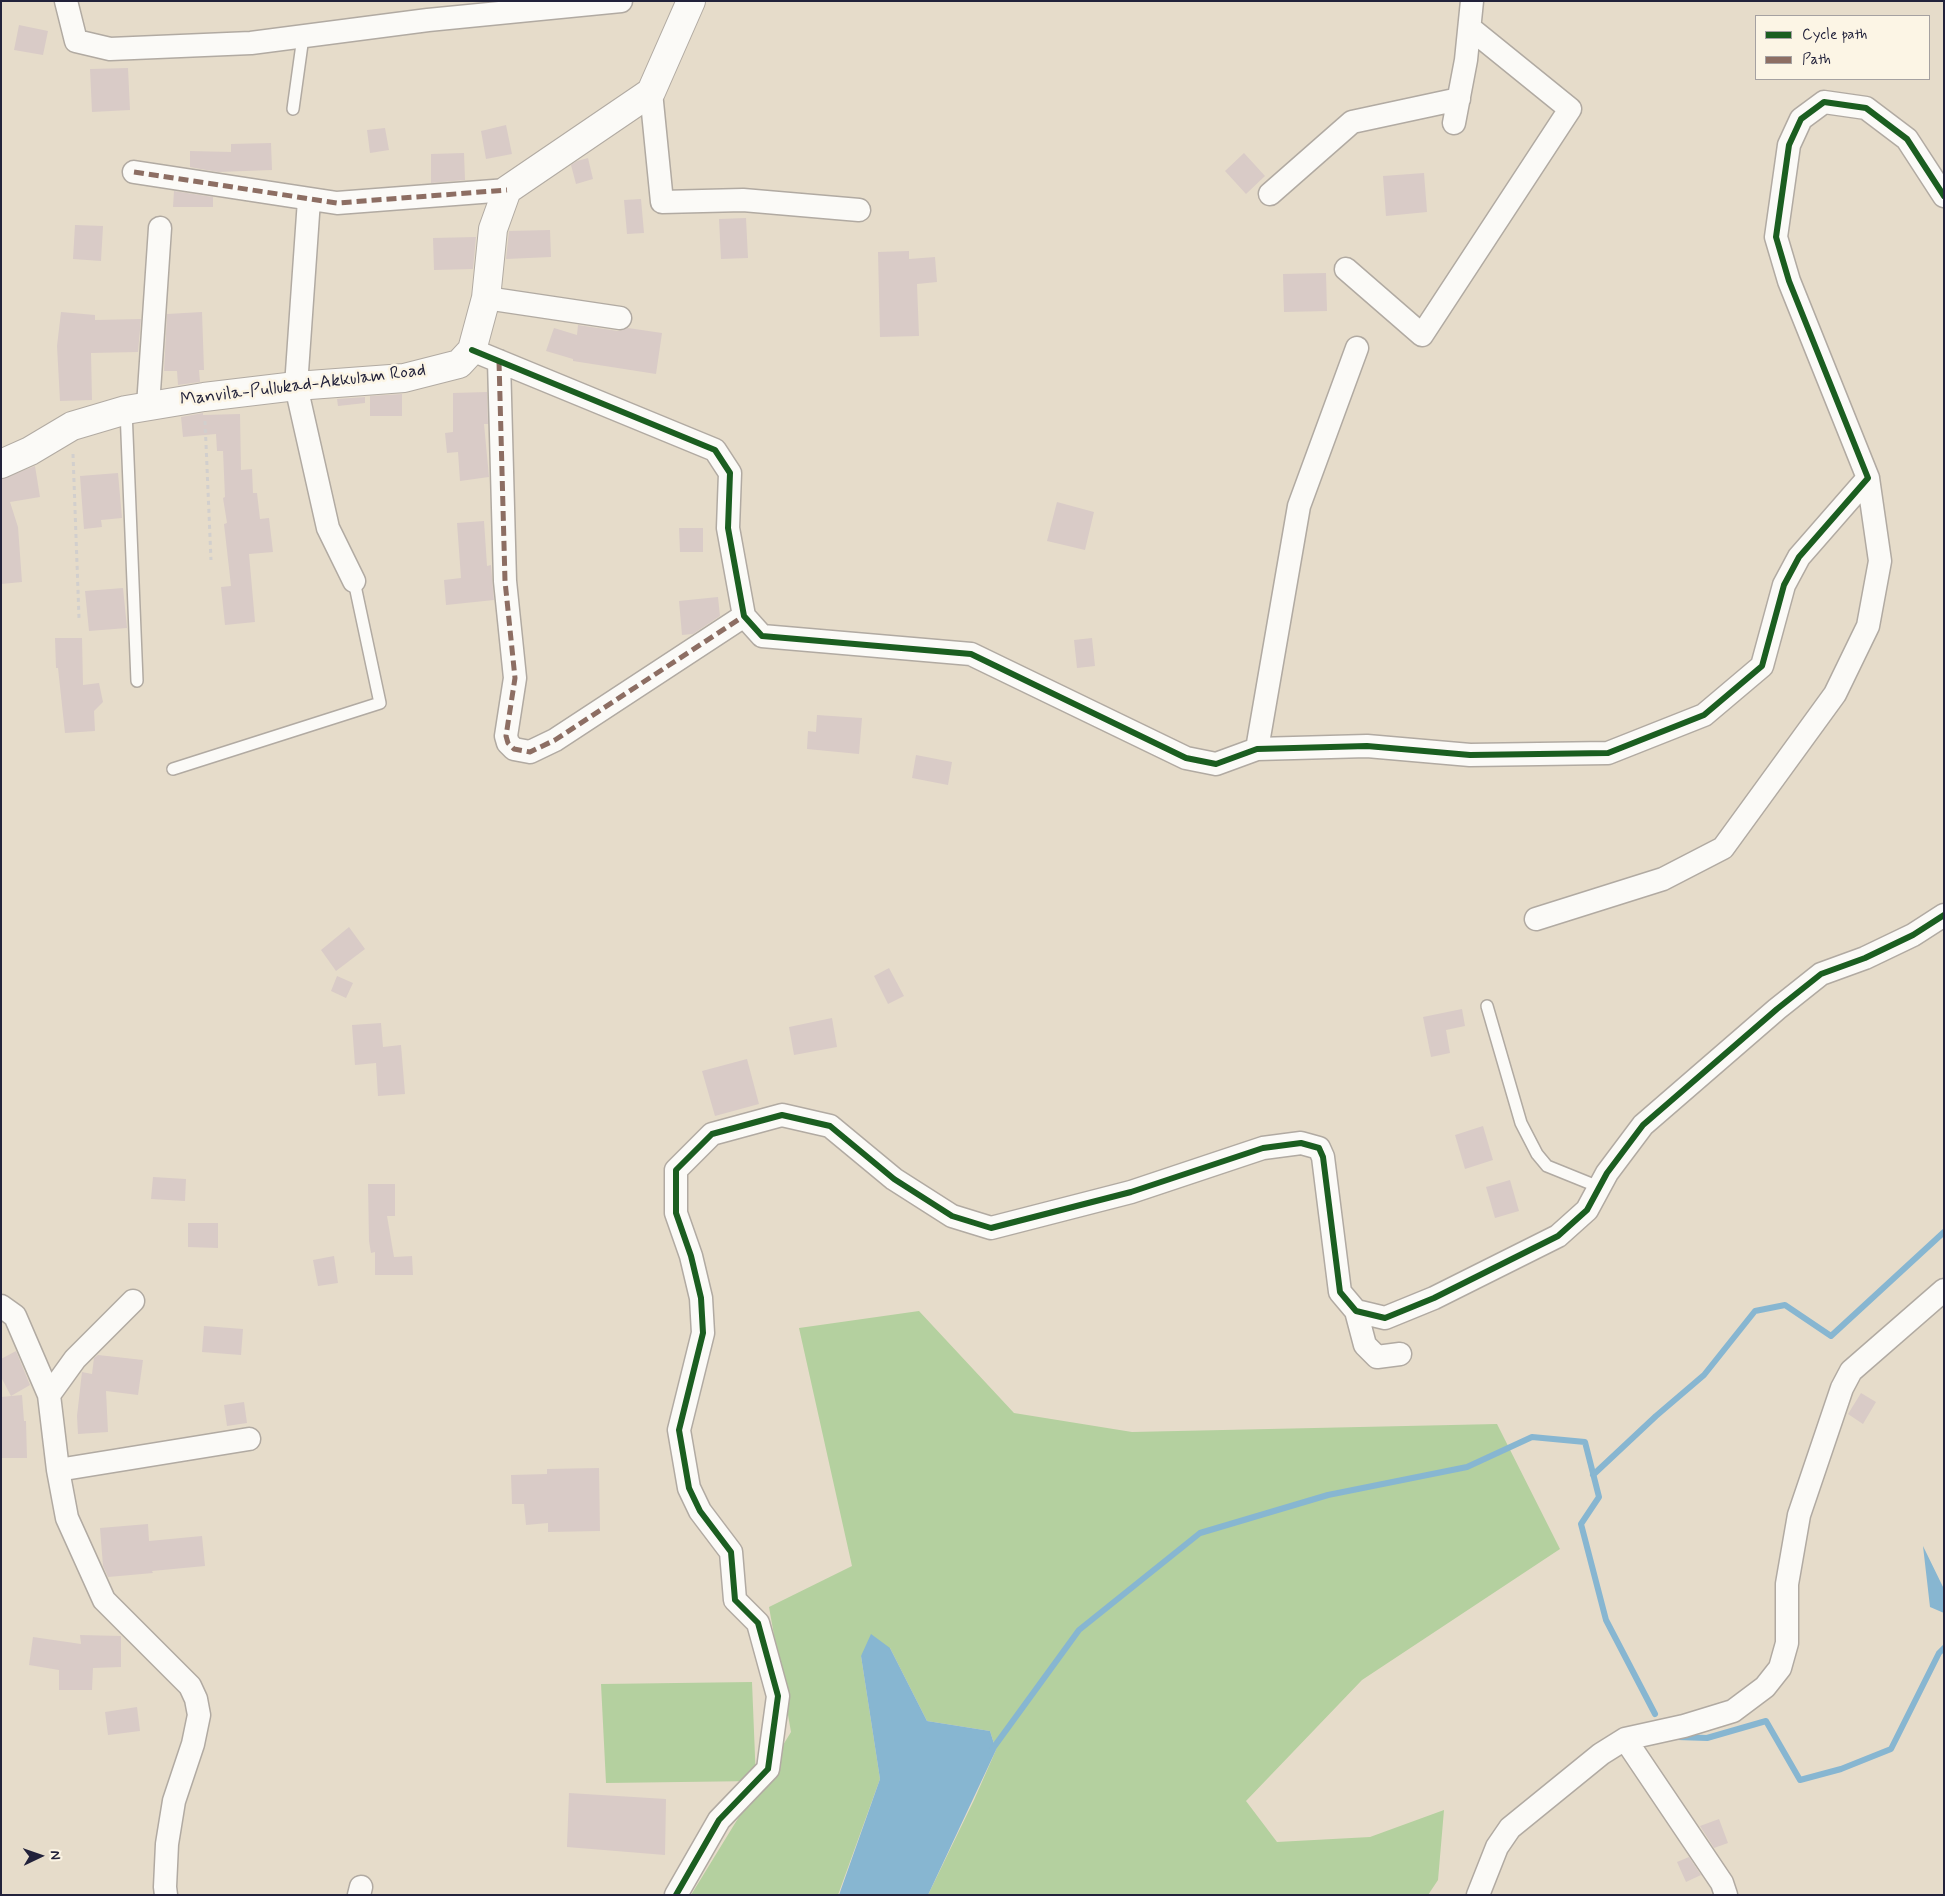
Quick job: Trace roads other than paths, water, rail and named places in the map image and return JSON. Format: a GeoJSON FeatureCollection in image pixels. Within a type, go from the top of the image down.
{"type":"FeatureCollection","features":[{"type":"Feature","properties":{"kind":"street"},"geometry":{"type":"LineString","coordinates":[[66,1],[76,41],[110,49],[251,43],[428,20],[621,1]]}},
{"type":"Feature","properties":{"kind":"street"},"geometry":{"type":"LineString","coordinates":[[691,1],[651,92],[662,202],[743,200],[859,210]]}},
{"type":"Feature","properties":{"kind":"street"},"geometry":{"type":"LineString","coordinates":[[1454,123],[1470,28],[1472,1]]}},
{"type":"Feature","properties":{"kind":"street"},"geometry":{"type":"LineString","coordinates":[[1346,269],[1422,335],[1570,109],[1470,28]]}},
{"type":"Feature","properties":{"kind":"street"},"geometry":{"type":"LineString","coordinates":[[134,172],[337,203],[507,190],[651,92]]}},
{"type":"Feature","properties":{"kind":"street"},"geometry":{"type":"LineString","coordinates":[[1270,194],[1352,122],[1459,99]]}},
{"type":"Feature","properties":{"kind":"street"},"geometry":{"type":"LineString","coordinates":[[1536,919],[1663,879],[1723,848],[1835,694],[1868,626],[1880,561],[1868,478],[1789,281],[1776,237],[1789,145],[1801,119],[1824,102],[1866,108],[1907,139],[1944,196]]}},
{"type":"Feature","properties":{"kind":"street"},"geometry":{"type":"LineString","coordinates":[[507,190],[493,229],[486,298],[472,350],[715,450],[730,473],[728,528],[744,616],[762,636],[971,654],[1186,758],[1216,764],[1257,749],[1367,746],[1470,755],[1608,753],[1704,715],[1762,666],[1784,586],[1799,557],[1868,478]]}},
{"type":"Feature","properties":{"kind":"street"},"geometry":{"type":"LineString","coordinates":[[309,200],[296,386],[328,528],[354,581]]}},
{"type":"Feature","properties":{"kind":"street"},"geometry":{"type":"LineString","coordinates":[[137,408],[160,228]]}},
{"type":"Feature","properties":{"kind":"street"},"geometry":{"type":"LineString","coordinates":[[486,298],[620,318]]}},
{"type":"Feature","properties":{"kind":"street"},"geometry":{"type":"LineString","coordinates":[[1257,749],[1299,506],[1357,348]]}},
{"type":"Feature","properties":{"kind":"street","name":"Manvila-Pullukad-Akkulam Road"},"geometry":{"type":"LineString","coordinates":[[1,464],[30,451],[72,426],[137,408],[296,386],[404,378],[460,364],[472,350]]}},
{"type":"Feature","properties":{"kind":"street"},"geometry":{"type":"LineString","coordinates":[[499,362],[506,581],[514,678],[506,736],[508,743],[514,749],[530,752],[555,740],[744,616]]}},
{"type":"Feature","properties":{"kind":"street"},"geometry":{"type":"LineString","coordinates":[[1356,1312],[1385,1318],[1434,1298],[1558,1236],[1586,1210],[1607,1173],[1643,1125],[1777,1009],[1821,974],[1865,958],[1897,943],[1944,915]]}},
{"type":"Feature","properties":{"kind":"street"},"geometry":{"type":"LineString","coordinates":[[676,1895],[719,1820],[768,1769],[778,1696],[758,1622],[735,1600],[731,1552],[700,1511],[689,1488],[679,1430],[703,1333],[701,1298],[691,1256],[676,1213],[676,1170],[712,1134],[782,1115],[830,1126],[894,1179],[952,1216],[991,1228],[1131,1192],[1263,1148],[1301,1143],[1319,1148],[1323,1157],[1340,1292],[1356,1312],[1365,1345],[1377,1357],[1400,1354]]}},
{"type":"Feature","properties":{"kind":"street"},"geometry":{"type":"LineString","coordinates":[[1478,1895],[1497,1847],[1510,1828],[1601,1754],[1625,1739],[1684,1726],[1733,1711],[1765,1687],[1780,1668],[1787,1643],[1786,1584],[1799,1515],[1842,1388],[1851,1371],[1944,1290]]}},
{"type":"Feature","properties":{"kind":"street"},"geometry":{"type":"LineString","coordinates":[[49,1395],[75,1359],[133,1301]]}},
{"type":"Feature","properties":{"kind":"street"},"geometry":{"type":"LineString","coordinates":[[1,1306],[15,1316],[49,1395],[58,1470],[68,1518],[104,1600],[190,1686],[196,1699],[199,1715],[193,1744],[174,1802],[167,1844],[166,1895]]}},
{"type":"Feature","properties":{"kind":"street"},"geometry":{"type":"LineString","coordinates":[[58,1470],[249,1439]]}},
{"type":"Feature","properties":{"kind":"street"},"geometry":{"type":"LineString","coordinates":[[1625,1739],[1722,1883],[1726,1895]]}},
{"type":"Feature","properties":{"kind":"lane"},"geometry":{"type":"LineString","coordinates":[[293,109],[303,37]]}},
{"type":"Feature","properties":{"kind":"lane"},"geometry":{"type":"LineString","coordinates":[[137,408],[137,681]]}},
{"type":"Feature","properties":{"kind":"lane"},"geometry":{"type":"LineString","coordinates":[[173,769],[380,703],[354,581]]}},
{"type":"Feature","properties":{"kind":"lane"},"geometry":{"type":"LineString","coordinates":[[1487,1006],[1521,1123],[1537,1154],[1547,1166],[1599,1187]]}},
{"type":"Feature","properties":{"kind":"water"},"geometry":{"type":"Polygon","coordinates":[[[1923,1546],[1944,1589],[1944,1613],[1930,1607],[1923,1546]]]}},
{"type":"Feature","properties":{"kind":"water"},"geometry":{"type":"Polygon","coordinates":[[[871,1634],[890,1648],[927,1721],[990,1731],[996,1750],[928,1895],[839,1895],[880,1779],[861,1656],[871,1634]]]}},
{"type":"Feature","properties":{"kind":"waterway"},"geometry":{"type":"LineString","coordinates":[[1593,1475],[1656,1416],[1704,1375],[1755,1311],[1785,1305],[1831,1336],[1944,1232]]}},
{"type":"Feature","properties":{"kind":"waterway"},"geometry":{"type":"LineString","coordinates":[[991,1751],[1079,1630],[1200,1533],[1328,1495],[1467,1467],[1532,1437],[1585,1442],[1599,1497],[1581,1524],[1606,1620],[1655,1714]]}},
{"type":"Feature","properties":{"kind":"waterway"},"geometry":{"type":"LineString","coordinates":[[1677,1737],[1707,1738],[1766,1721],[1800,1780],[1841,1769],[1891,1749],[1939,1653],[1944,1648]]}}]}
